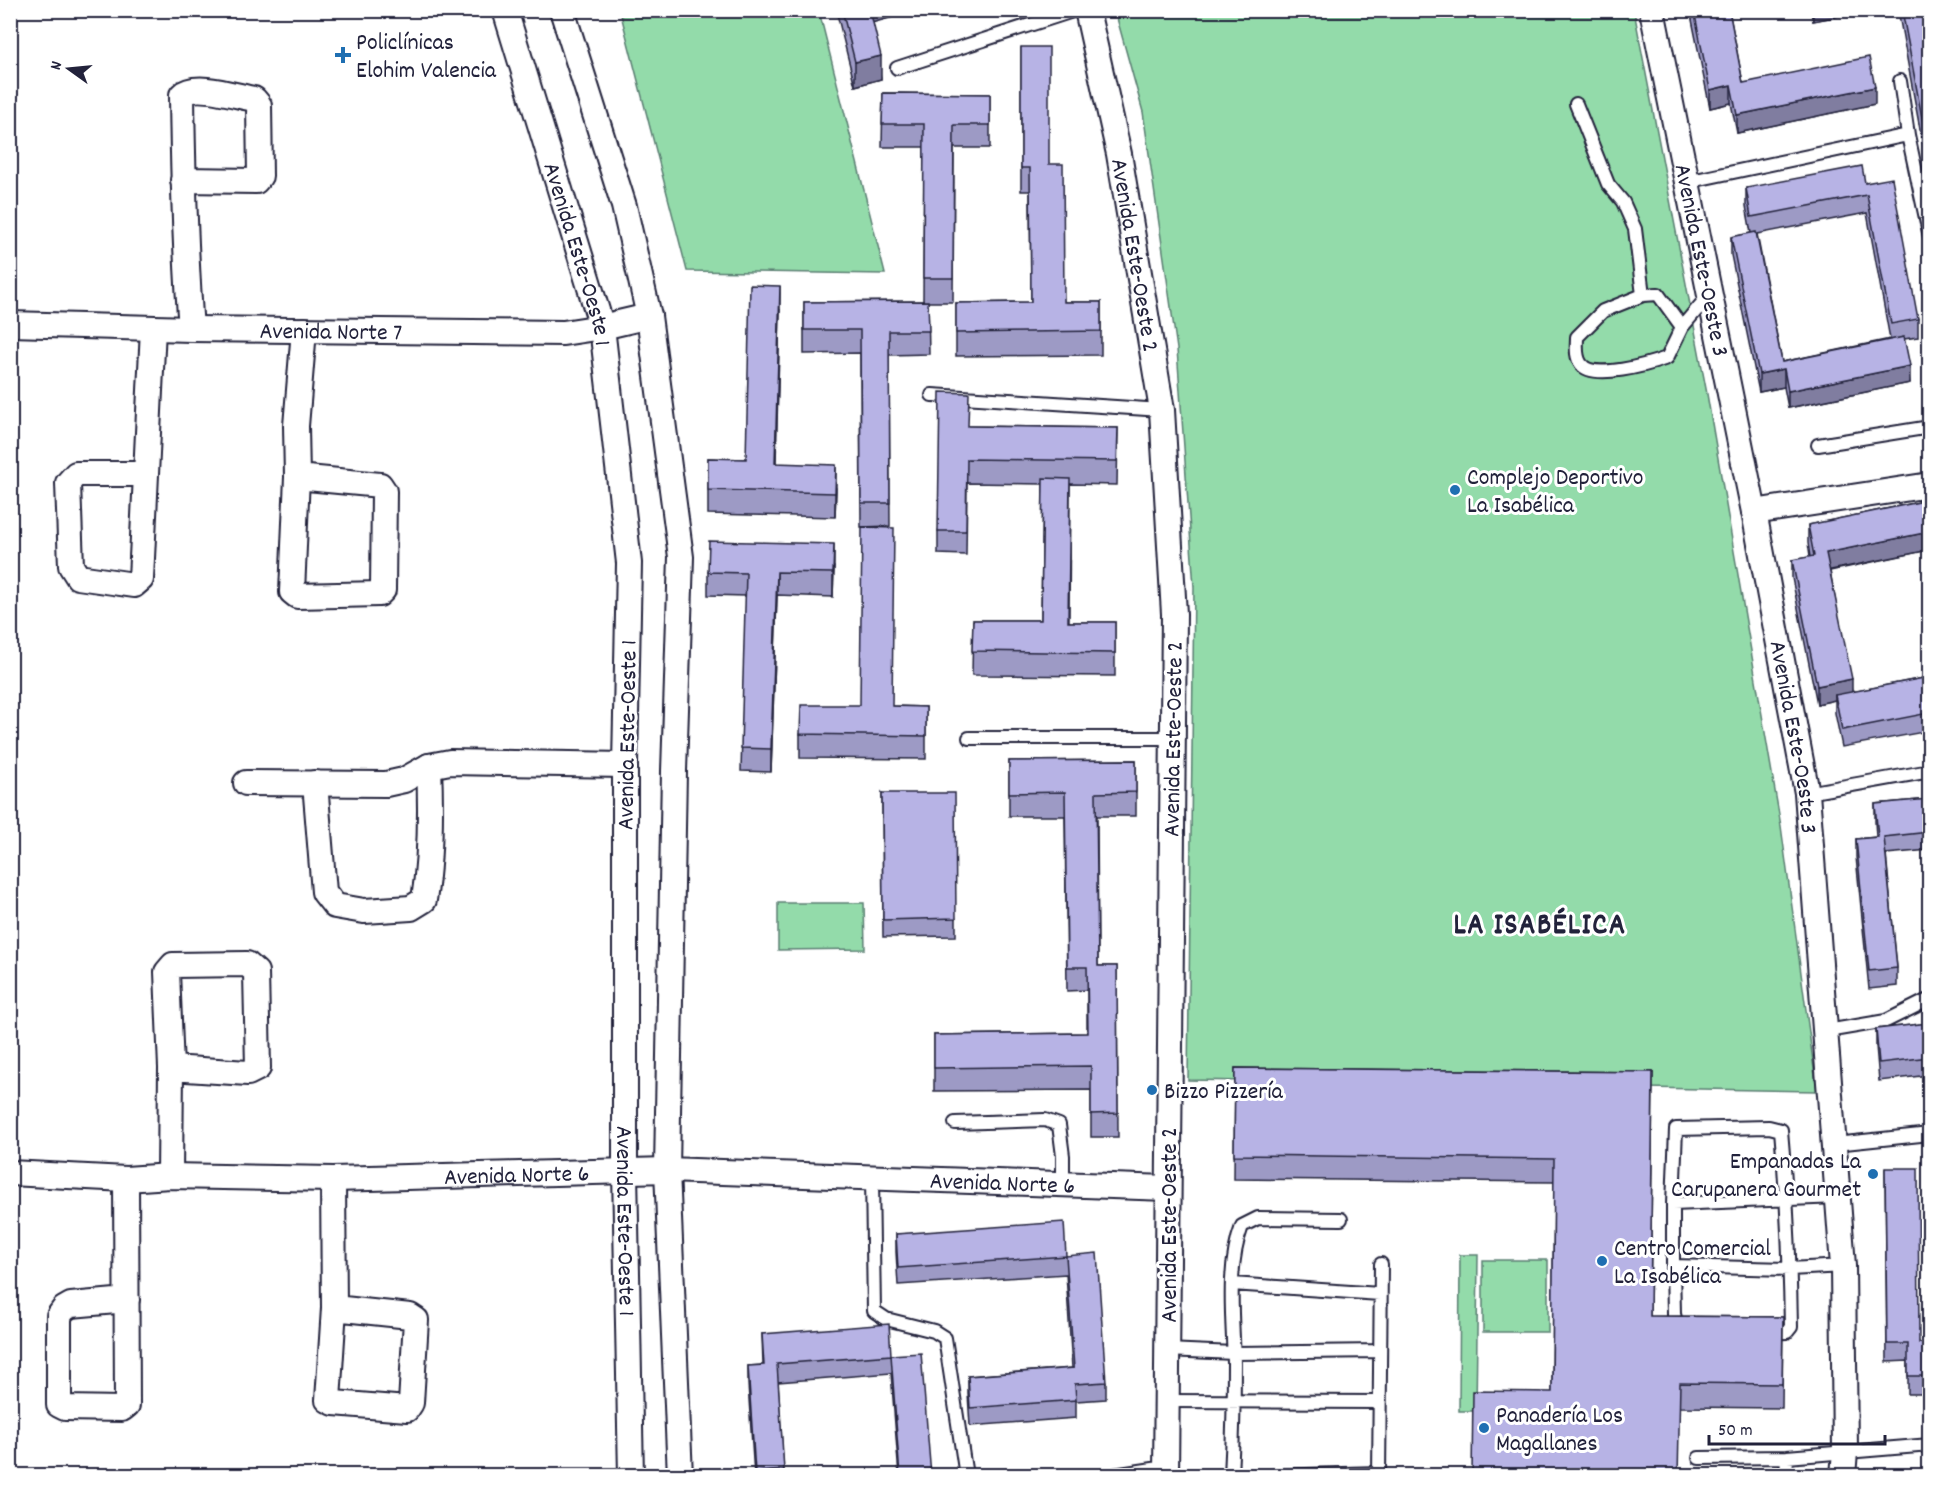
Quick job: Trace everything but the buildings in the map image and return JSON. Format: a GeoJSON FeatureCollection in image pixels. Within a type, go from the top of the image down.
{"type":"FeatureCollection","features":[{"type":"Feature","properties":{"kind":"street","name":"Avenida Este-Oeste 1"},"geometry":{"type":"LineString","coordinates":[[505,10],[602,327],[629,563],[625,765],[625,1172],[631,1476]]}},
{"type":"Feature","properties":{"kind":"street"},"geometry":{"type":"LineString","coordinates":[[562,10],[624,206],[649,316],[681,557],[674,783],[667,1170],[680,1476]]}},
{"type":"Feature","properties":{"kind":"street","name":"Avenida Este-Oeste 2"},"geometry":{"type":"LineString","coordinates":[[1087,10],[1119,154],[1162,410],[1174,614],[1166,1471]]}},
{"type":"Feature","properties":{"kind":"street","name":"Avenida Este-Oeste 3"},"geometry":{"type":"LineString","coordinates":[[1652,10],[1754,513],[1807,792],[1844,1266],[1845,1451],[1843,1476]]}},
{"type":"Feature","properties":{"kind":"street"},"geometry":{"type":"LineString","coordinates":[[183,180],[256,181],[260,176],[259,105],[254,99],[196,88],[187,90],[182,95],[183,180],[186,268],[191,329]]}},
{"type":"Feature","properties":{"kind":"street","name":"Avenida Norte 7"},"geometry":{"type":"LineString","coordinates":[[10,324],[191,329],[563,333],[649,316]]}},
{"type":"Feature","properties":{"kind":"street"},"geometry":{"type":"LineString","coordinates":[[146,474],[76,474],[68,483],[71,566],[78,578],[134,585],[141,579],[153,328]]}},
{"type":"Feature","properties":{"kind":"street"},"geometry":{"type":"LineString","coordinates":[[297,477],[380,485],[384,492],[383,590],[379,594],[297,596],[292,592],[297,477],[296,426],[304,330]]}},
{"type":"Feature","properties":{"kind":"street"},"geometry":{"type":"LineString","coordinates":[[1754,513],[1929,485]]}},
{"type":"Feature","properties":{"kind":"street"},"geometry":{"type":"LineString","coordinates":[[246,783],[386,784],[404,780],[429,766],[450,762],[625,765]]}},
{"type":"Feature","properties":{"kind":"street"},"geometry":{"type":"LineString","coordinates":[[315,783],[324,892],[334,906],[364,911],[411,908],[424,900],[429,871],[431,821],[429,766]]}},
{"type":"Feature","properties":{"kind":"street"},"geometry":{"type":"LineString","coordinates":[[170,1176],[171,1068],[166,972],[173,965],[247,964],[256,972],[258,1068],[248,1073],[171,1068]]}},
{"type":"Feature","properties":{"kind":"street","name":"Avenida Norte 6"},"geometry":{"type":"LineString","coordinates":[[10,1173],[126,1179],[170,1176],[333,1179],[667,1170],[1167,1188]]}},
{"type":"Feature","properties":{"kind":"street"},"geometry":{"type":"LineString","coordinates":[[126,1179],[128,1300],[127,1405],[122,1409],[65,1408],[59,1405],[59,1316],[71,1305],[128,1300]]}},
{"type":"Feature","properties":{"kind":"street"},"geometry":{"type":"LineString","coordinates":[[333,1179],[334,1308],[328,1400],[334,1403],[407,1409],[411,1403],[416,1320],[410,1316],[334,1308]]}},
{"type":"Feature","properties":{"kind":"lane"},"geometry":{"type":"LineString","coordinates":[[897,68],[1076,10]]}},
{"type":"Feature","properties":{"kind":"lane"},"geometry":{"type":"LineString","coordinates":[[1900,81],[1908,135],[1929,237]]}},
{"type":"Feature","properties":{"kind":"lane"},"geometry":{"type":"LineString","coordinates":[[1576,104],[1608,184],[1623,202],[1635,229],[1643,295]]}},
{"type":"Feature","properties":{"kind":"lane"},"geometry":{"type":"LineString","coordinates":[[1686,182],[1908,135]]}},
{"type":"Feature","properties":{"kind":"lane"},"geometry":{"type":"LineString","coordinates":[[1682,327],[1658,294],[1643,295],[1604,311],[1577,337],[1576,355],[1581,366],[1593,372],[1616,370],[1667,358],[1682,327],[1710,294]]}},
{"type":"Feature","properties":{"kind":"lane"},"geometry":{"type":"LineString","coordinates":[[932,395],[1162,410]]}},
{"type":"Feature","properties":{"kind":"lane"},"geometry":{"type":"LineString","coordinates":[[1818,445],[1929,427]]}},
{"type":"Feature","properties":{"kind":"lane"},"geometry":{"type":"LineString","coordinates":[[969,738],[1173,738]]}},
{"type":"Feature","properties":{"kind":"lane"},"geometry":{"type":"LineString","coordinates":[[1807,792],[1929,771]]}},
{"type":"Feature","properties":{"kind":"lane"},"geometry":{"type":"LineString","coordinates":[[1827,1030],[1886,1021],[1929,999]]}},
{"type":"Feature","properties":{"kind":"lane"},"geometry":{"type":"LineString","coordinates":[[955,1123],[1045,1120],[1059,1125],[1063,1156],[1063,1185]]}},
{"type":"Feature","properties":{"kind":"lane"},"geometry":{"type":"LineString","coordinates":[[1689,1334],[1677,1329],[1674,1314],[1673,1204],[1676,1129],[1704,1127],[1769,1127],[1781,1130],[1787,1199],[1791,1327],[1787,1332],[1754,1333]]}},
{"type":"Feature","properties":{"kind":"lane"},"geometry":{"type":"LineString","coordinates":[[1835,1144],[1929,1134]]}},
{"type":"Feature","properties":{"kind":"lane"},"geometry":{"type":"LineString","coordinates":[[872,1178],[874,1311],[886,1319],[934,1331],[945,1338],[966,1476]]}},
{"type":"Feature","properties":{"kind":"lane"},"geometry":{"type":"LineString","coordinates":[[1673,1204],[1839,1197]]}},
{"type":"Feature","properties":{"kind":"lane"},"geometry":{"type":"LineString","coordinates":[[1231,1476],[1234,1401],[1232,1284],[1235,1243],[1242,1226],[1258,1218],[1341,1219]]}},
{"type":"Feature","properties":{"kind":"lane"},"geometry":{"type":"LineString","coordinates":[[1269,1476],[1379,1474],[1382,1264]]}},
{"type":"Feature","properties":{"kind":"lane"},"geometry":{"type":"LineString","coordinates":[[1673,1266],[1790,1269],[1844,1266]]}},
{"type":"Feature","properties":{"kind":"lane"},"geometry":{"type":"LineString","coordinates":[[1232,1284],[1380,1294]]}},
{"type":"Feature","properties":{"kind":"lane"},"geometry":{"type":"LineString","coordinates":[[1167,1350],[1234,1353],[1380,1351]]}},
{"type":"Feature","properties":{"kind":"lane"},"geometry":{"type":"LineString","coordinates":[[1166,1401],[1379,1402]]}},
{"type":"Feature","properties":{"kind":"lane"},"geometry":{"type":"LineString","coordinates":[[1699,1458],[1787,1457],[1929,1445]]}},
{"type":"Feature","properties":{"kind":"lane"},"geometry":{"type":"LineString","coordinates":[[1786,1476],[1787,1457]]}},
{"type":"Feature","properties":{"kind":"lane"},"geometry":{"type":"LineString","coordinates":[[1107,1476],[1166,1471]]}},
{"type":"Feature","properties":{"kind":"green space"},"geometry":{"type":"Polygon","coordinates":[[[620,11],[819,11],[885,274],[687,271],[620,11]]]}},
{"type":"Feature","properties":{"kind":"green space","name":"Complejo Deportivo La Isabélica"},"geometry":{"type":"Polygon","coordinates":[[[1115,11],[1634,11],[1707,394],[1781,826],[1817,1091],[1188,1080],[1194,587],[1177,349],[1143,112],[1115,11]]]}},
{"type":"Feature","properties":{"kind":"green space"},"geometry":{"type":"Polygon","coordinates":[[[778,903],[864,903],[865,949],[778,950],[778,903]]]}},
{"type":"Feature","properties":{"kind":"green space"},"geometry":{"type":"Polygon","coordinates":[[[1460,1255],[1478,1255],[1476,1411],[1459,1411],[1460,1255]]]}},
{"type":"Feature","properties":{"kind":"green space"},"geometry":{"type":"Polygon","coordinates":[[[1483,1260],[1548,1260],[1548,1332],[1483,1332],[1483,1260]]]}},
{"type":"Feature","properties":{"kind":"place","name":"Policlínicas Elohim Valencia"},"geometry":{"type":"Point","coordinates":[343,55]}},
{"type":"Feature","properties":{"kind":"place","name":"Complejo Deportivo La Isabélica"},"geometry":{"type":"Point","coordinates":[1455,490]}},
{"type":"Feature","properties":{"kind":"place","name":"Bizzo Pizzería"},"geometry":{"type":"Point","coordinates":[1152,1090]}},
{"type":"Feature","properties":{"kind":"place","name":"Empanadas La Carupanera Gourmet"},"geometry":{"type":"Point","coordinates":[1873,1174]}},
{"type":"Feature","properties":{"kind":"place","name":"Centro Comercial La Isabélica"},"geometry":{"type":"Point","coordinates":[1602,1261]}},
{"type":"Feature","properties":{"kind":"place","name":"Panadería Los Magallanes"},"geometry":{"type":"Point","coordinates":[1484,1428]}},
{"type":"Feature","properties":{"kind":"district","name":"LA ISABÉLICA"},"geometry":{"type":"Point","coordinates":[1540,923]}}]}
